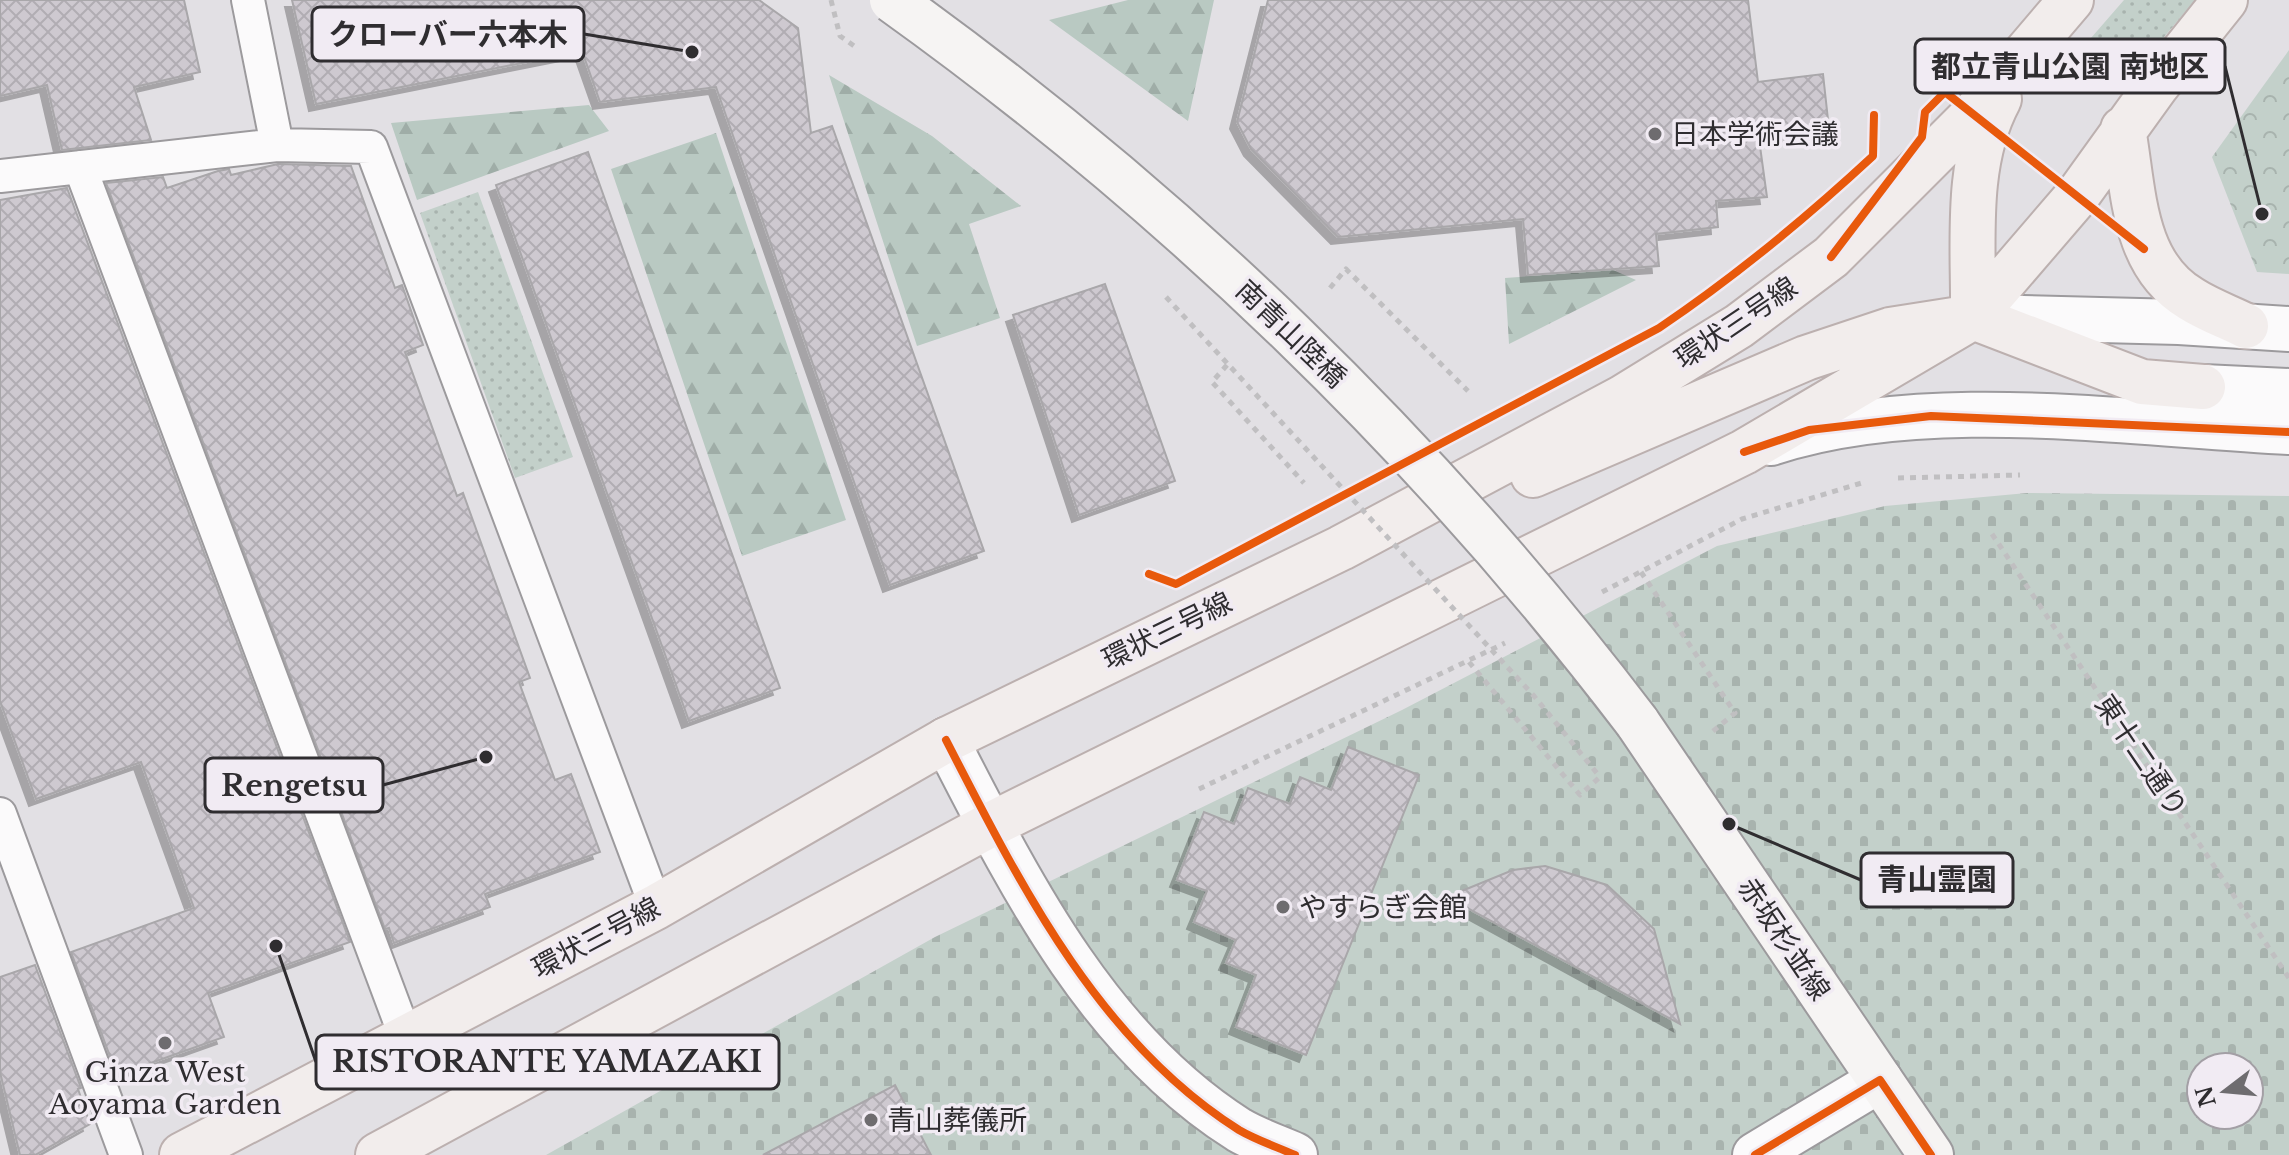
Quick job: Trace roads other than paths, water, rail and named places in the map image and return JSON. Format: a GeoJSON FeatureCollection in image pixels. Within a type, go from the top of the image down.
{"type":"FeatureCollection","features":[{"type":"Feature","properties":{"kind":"main road","name":"南青山陸橋"},"geometry":{"type":"LineString","coordinates":[[892,0],[1119,177],[1290,331],[1388,429],[1491,543],[1637,722]]}},
{"type":"Feature","properties":{"kind":"main road","name":"環状三号線"},"geometry":{"type":"LineString","coordinates":[[182,1155],[656,907],[946,740],[1341,548],[1622,398],[1739,326],[1831,257],[1973,115],[2071,0]]}},
{"type":"Feature","properties":{"kind":"main road"},"geometry":{"type":"LineString","coordinates":[[378,1155],[990,825],[1744,452],[1973,317],[2077,196],[2123,129],[2225,0]]}},
{"type":"Feature","properties":{"kind":"main road"},"geometry":{"type":"LineString","coordinates":[[1973,317],[1976,164],[1985,125],[2021,58]]}},
{"type":"Feature","properties":{"kind":"main road"},"geometry":{"type":"LineString","coordinates":[[2123,129],[2144,249],[2166,279],[2190,299],[2246,326]]}},
{"type":"Feature","properties":{"kind":"main road"},"geometry":{"type":"LineString","coordinates":[[1341,548],[1366,547],[1806,358],[1890,330],[1973,317],[2142,382],[2203,387]]}},
{"type":"Feature","properties":{"kind":"main road","name":"赤坂杉並線"},"geometry":{"type":"LineString","coordinates":[[1637,722],[1931,1155]]}},
{"type":"Feature","properties":{"kind":"street"},"geometry":{"type":"LineString","coordinates":[[1973,317],[2289,329]]}},
{"type":"Feature","properties":{"kind":"street"},"geometry":{"type":"LineString","coordinates":[[2203,387],[2289,391]]}},
{"type":"Feature","properties":{"kind":"street"},"geometry":{"type":"LineString","coordinates":[[1744,452],[1809,430],[1931,416],[2289,432]]}},
{"type":"Feature","properties":{"kind":"street"},"geometry":{"type":"LineString","coordinates":[[946,740],[990,825],[1069,957],[1113,1021],[1179,1084],[1241,1130],[1295,1155]]}},
{"type":"Feature","properties":{"kind":"street"},"geometry":{"type":"LineString","coordinates":[[1755,1155],[1880,1080]]}},
{"type":"Feature","properties":{"kind":"lane"},"geometry":{"type":"LineString","coordinates":[[248,0],[277,145]]}},
{"type":"Feature","properties":{"kind":"lane"},"geometry":{"type":"LineString","coordinates":[[0,176],[277,145],[371,147],[656,907]]}},
{"type":"Feature","properties":{"kind":"lane"},"geometry":{"type":"LineString","coordinates":[[80,167],[406,1038]]}},
{"type":"Feature","properties":{"kind":"lane"},"geometry":{"type":"LineString","coordinates":[[0,814],[126,1155]]}},
{"type":"Feature","properties":{"kind":"place","name":"クローバー六本木"},"geometry":{"type":"Point","coordinates":[692,52]}},
{"type":"Feature","properties":{"kind":"place","name":"日本学術会議"},"geometry":{"type":"Point","coordinates":[1655,134]}},
{"type":"Feature","properties":{"kind":"place","name":"都立青山公園 南地区"},"geometry":{"type":"Point","coordinates":[2262,214]}},
{"type":"Feature","properties":{"kind":"place","name":"Rengetsu"},"geometry":{"type":"Point","coordinates":[486,757]}},
{"type":"Feature","properties":{"kind":"place","name":"青山霊園"},"geometry":{"type":"Point","coordinates":[1729,824]}},
{"type":"Feature","properties":{"kind":"place","name":"やすらぎ会館"},"geometry":{"type":"Point","coordinates":[1283,907]}},
{"type":"Feature","properties":{"kind":"place","name":"RISTORANTE YAMAZAKI"},"geometry":{"type":"Point","coordinates":[276,946]}},
{"type":"Feature","properties":{"kind":"place","name":"Ginza West Aoyama Garden"},"geometry":{"type":"Point","coordinates":[165,1043]}},
{"type":"Feature","properties":{"kind":"place","name":"青山葬儀所"},"geometry":{"type":"Point","coordinates":[871,1120]}}]}
